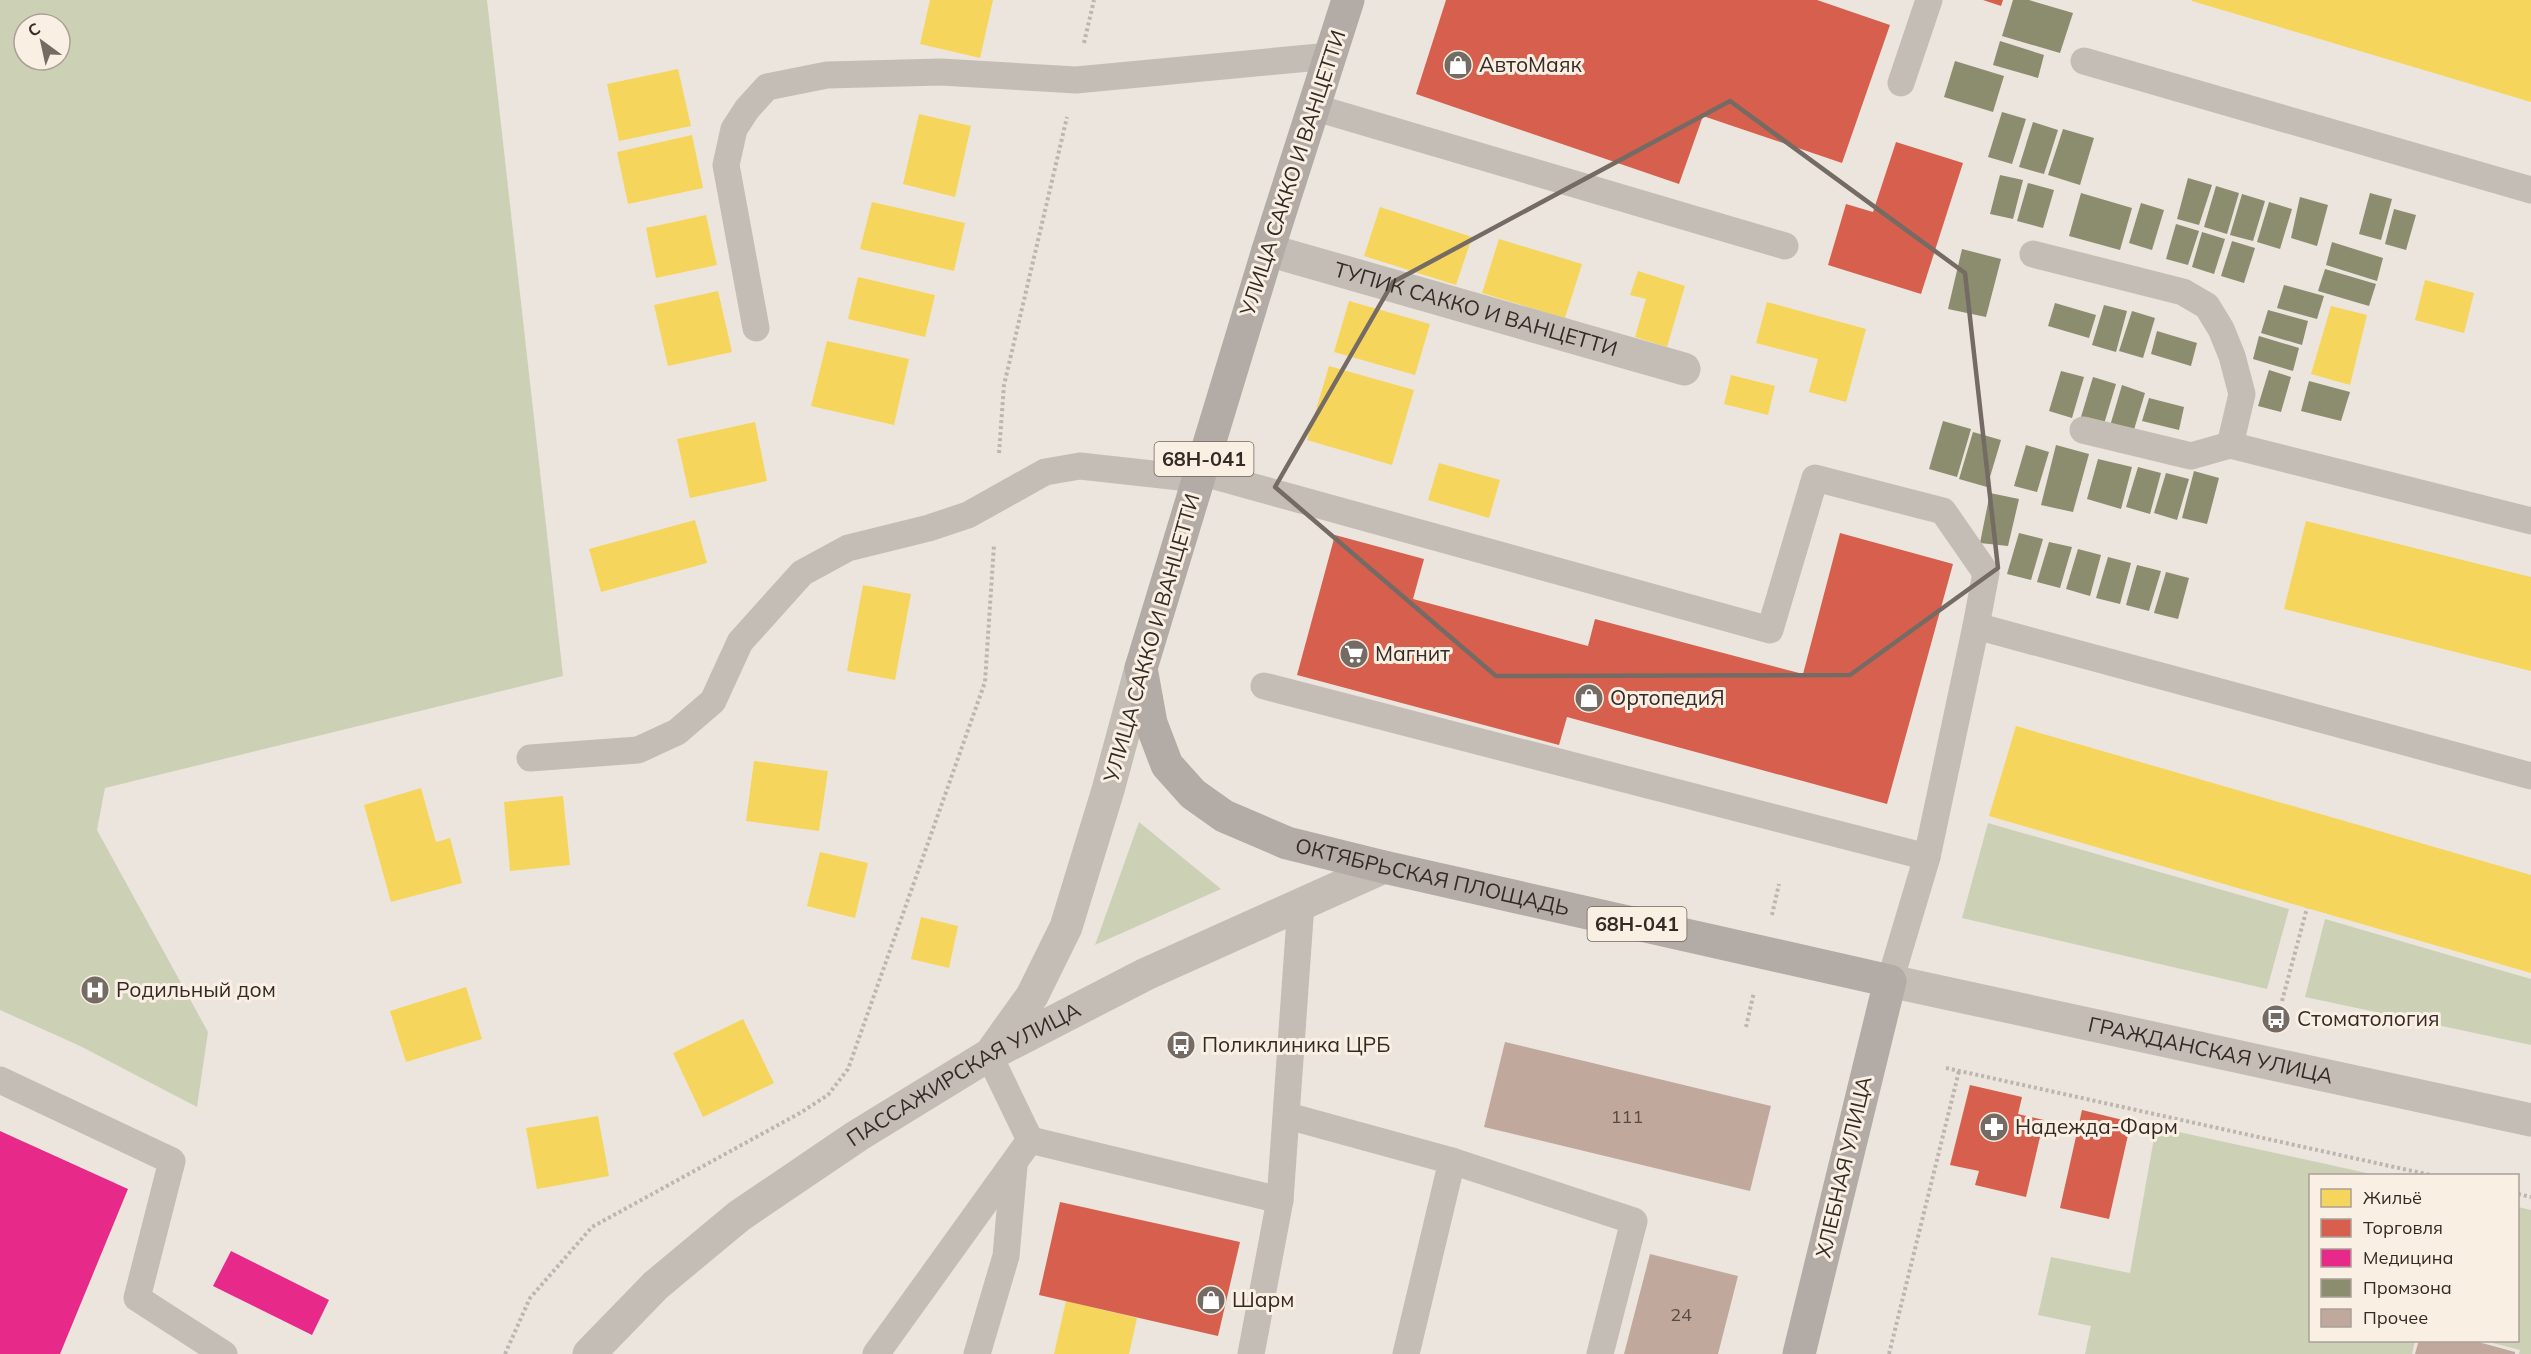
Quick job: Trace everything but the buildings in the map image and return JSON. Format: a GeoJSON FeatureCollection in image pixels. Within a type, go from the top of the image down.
{"type":"FeatureCollection","features":[{"type":"Feature","properties":{"kind":"main road","name":"УЛИЦА САККО И ВАНЦЕТТИ"},"geometry":{"type":"LineString","coordinates":[[1141,668],[1268,250],[1348,0]]}},
{"type":"Feature","properties":{"kind":"main road","name":"ОКТЯБРЬСКАЯ ПЛОЩАДЬ"},"geometry":{"type":"LineString","coordinates":[[1141,668],[1151,723],[1167,765],[1192,794],[1224,816],[1287,843],[1890,981]]}},
{"type":"Feature","properties":{"kind":"main road","name":"ХЛЕБНАЯ УЛИЦА"},"geometry":{"type":"LineString","coordinates":[[1799,1354],[1890,981]]}},
{"type":"Feature","properties":{"kind":"street","name":"ТУПИК САККО И ВАНЦЕТТИ"},"geometry":{"type":"LineString","coordinates":[[1268,250],[1684,369]]}},
{"type":"Feature","properties":{"kind":"street","name":"УЛИЦА САККО И ВАНЦЕТТИ"},"geometry":{"type":"LineString","coordinates":[[989,1055],[1032,996],[1066,927],[1108,790],[1141,668]]}},
{"type":"Feature","properties":{"kind":"street","name":"ПАССАЖИРСКАЯ УЛИЦА"},"geometry":{"type":"LineString","coordinates":[[589,1354],[656,1285],[739,1216],[857,1136],[989,1055],[1146,974],[1384,867]]}},
{"type":"Feature","properties":{"kind":"street","name":"ГРАЖДАНСКАЯ УЛИЦА"},"geometry":{"type":"LineString","coordinates":[[1890,981],[2531,1120]]}},
{"type":"Feature","properties":{"kind":"lane"},"geometry":{"type":"LineString","coordinates":[[1901,83],[1929,0]]}},
{"type":"Feature","properties":{"kind":"lane"},"geometry":{"type":"LineString","coordinates":[[756,328],[726,165],[734,129],[747,109],[768,87],[827,75],[940,72],[1076,80],[1330,56]]}},
{"type":"Feature","properties":{"kind":"lane"},"geometry":{"type":"LineString","coordinates":[[2084,61],[2531,190]]}},
{"type":"Feature","properties":{"kind":"lane"},"geometry":{"type":"LineString","coordinates":[[1313,107],[1785,246]]}},
{"type":"Feature","properties":{"kind":"lane"},"geometry":{"type":"LineString","coordinates":[[2033,254],[2183,292],[2207,306],[2222,329],[2242,394],[2230,445]]}},
{"type":"Feature","properties":{"kind":"lane"},"geometry":{"type":"LineString","coordinates":[[2083,430],[2190,456],[2230,445],[2531,520]]}},
{"type":"Feature","properties":{"kind":"lane"},"geometry":{"type":"LineString","coordinates":[[530,758],[638,750],[677,732],[713,701],[740,642],[802,573],[848,548],[929,528],[968,515],[1045,472],[1080,466],[1199,476],[1770,630],[1815,478],[1943,512],[1986,573],[1927,857],[1890,981]]}},
{"type":"Feature","properties":{"kind":"lane"},"geometry":{"type":"LineString","coordinates":[[1976,626],[2531,776]]}},
{"type":"Feature","properties":{"kind":"lane"},"geometry":{"type":"LineString","coordinates":[[1264,686],[1927,857]]}},
{"type":"Feature","properties":{"kind":"lane"},"geometry":{"type":"LineString","coordinates":[[1251,1354],[1280,1200],[1288,1116],[1301,904]]}},
{"type":"Feature","properties":{"kind":"lane"},"geometry":{"type":"LineString","coordinates":[[989,1055],[1030,1140]]}},
{"type":"Feature","properties":{"kind":"lane"},"geometry":{"type":"LineString","coordinates":[[0,1080],[172,1161],[137,1298],[224,1354]]}},
{"type":"Feature","properties":{"kind":"lane"},"geometry":{"type":"LineString","coordinates":[[1288,1116],[1452,1161],[1634,1221],[1600,1354]]}},
{"type":"Feature","properties":{"kind":"lane"},"geometry":{"type":"LineString","coordinates":[[876,1354],[1030,1140]]}},
{"type":"Feature","properties":{"kind":"lane"},"geometry":{"type":"LineString","coordinates":[[1030,1140],[1280,1200]]}},
{"type":"Feature","properties":{"kind":"lane"},"geometry":{"type":"LineString","coordinates":[[1406,1354],[1452,1161]]}},
{"type":"Feature","properties":{"kind":"lane"},"geometry":{"type":"LineString","coordinates":[[977,1354],[1006,1256],[1014,1165]]}},
{"type":"Feature","properties":{"kind":"path"},"geometry":{"type":"LineString","coordinates":[[505,1354],[530,1298],[591,1227],[800,1113],[828,1095],[848,1069],[985,682],[1004,386],[1094,0]]}},
{"type":"Feature","properties":{"kind":"path"},"geometry":{"type":"LineString","coordinates":[[2282,1001],[2307,908]]}},
{"type":"Feature","properties":{"kind":"path"},"geometry":{"type":"LineString","coordinates":[[1946,1068],[2426,1174]]}},
{"type":"Feature","properties":{"kind":"path"},"geometry":{"type":"LineString","coordinates":[[1889,1354],[1959,1071]]}},
{"type":"Feature","properties":{"kind":"highlighted area"},"geometry":{"type":"Polygon","coordinates":[[[1730,101],[1965,273],[1998,568],[1850,675],[1496,676],[1275,487],[1393,282],[1730,101]]]}},
{"type":"Feature","properties":{"kind":"green space"},"geometry":{"type":"Polygon","coordinates":[[[0,0],[487,0],[563,676],[105,788],[97,830],[208,1032],[197,1107],[80,1046],[0,1010],[0,0]]]}},
{"type":"Feature","properties":{"kind":"green space"},"geometry":{"type":"Polygon","coordinates":[[[1139,822],[1221,889],[1095,945],[1139,822]]]}},
{"type":"Feature","properties":{"kind":"green space"},"geometry":{"type":"Polygon","coordinates":[[[1988,823],[2289,909],[2267,989],[1962,918],[1988,823]]]}},
{"type":"Feature","properties":{"kind":"green space"},"geometry":{"type":"Polygon","coordinates":[[[2325,919],[2531,979],[2531,1045],[2305,997],[2325,919]]]}},
{"type":"Feature","properties":{"kind":"green space"},"geometry":{"type":"Polygon","coordinates":[[[2156,1127],[2371,1174],[2309,1174],[2309,1342],[2415,1342],[2412,1354],[2085,1354],[2091,1326],[2038,1315],[2051,1257],[2130,1273],[2156,1127]]]}},
{"type":"Feature","properties":{"kind":"green space"},"geometry":{"type":"Polygon","coordinates":[[[2519,1207],[2531,1210],[2531,1354],[2519,1354],[2520,1350],[2489,1342],[2519,1342],[2519,1207]]]}},
{"type":"Feature","properties":{"kind":"place","name":"АвтоМаяк"},"geometry":{"type":"Point","coordinates":[1458,65]}},
{"type":"Feature","properties":{"kind":"place","name":"Магнит"},"geometry":{"type":"Point","coordinates":[1354,654]}},
{"type":"Feature","properties":{"kind":"place","name":"ОртопедиЯ"},"geometry":{"type":"Point","coordinates":[1589,698]}},
{"type":"Feature","properties":{"kind":"place","name":"Родильный дом"},"geometry":{"type":"Point","coordinates":[95,990]}},
{"type":"Feature","properties":{"kind":"place","name":"Стоматология"},"geometry":{"type":"Point","coordinates":[2276,1019]}},
{"type":"Feature","properties":{"kind":"place","name":"Поликлиника ЦРБ"},"geometry":{"type":"Point","coordinates":[1181,1045]}},
{"type":"Feature","properties":{"kind":"place","name":"Надежда-Фарм"},"geometry":{"type":"Point","coordinates":[1994,1127]}},
{"type":"Feature","properties":{"kind":"place","name":"Шарм"},"geometry":{"type":"Point","coordinates":[1211,1300]}}]}
